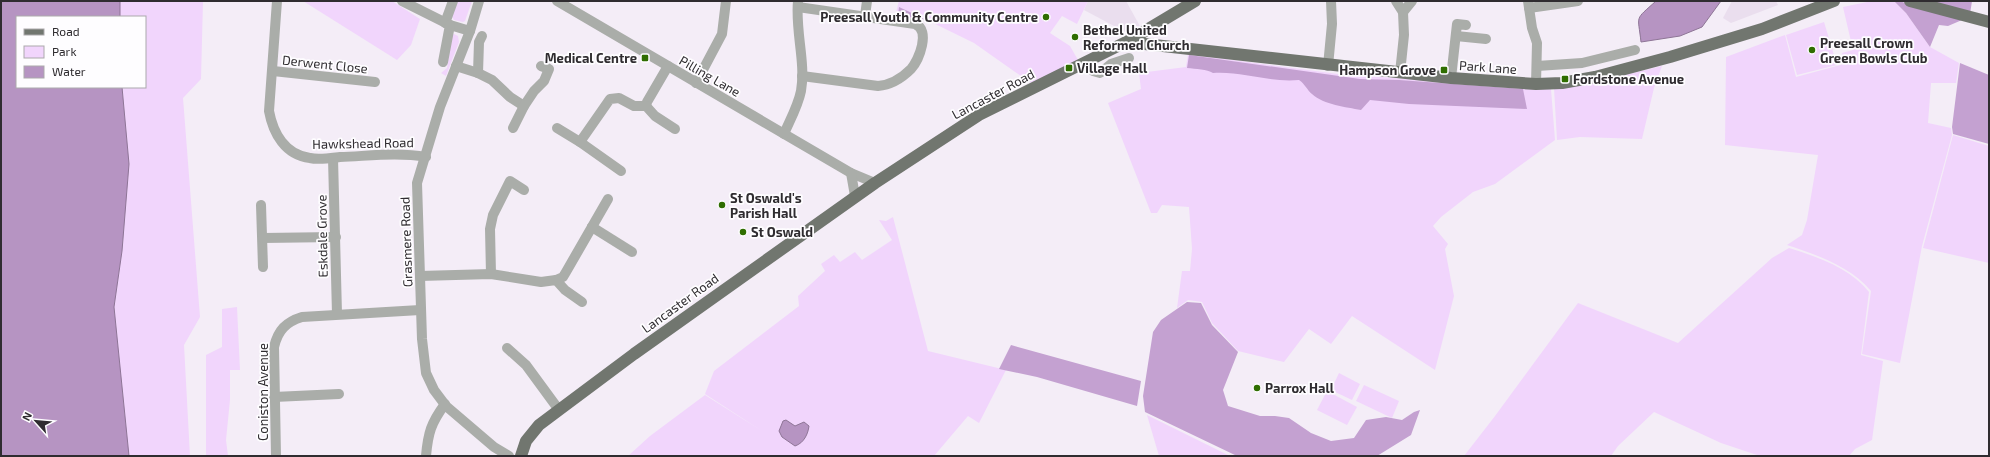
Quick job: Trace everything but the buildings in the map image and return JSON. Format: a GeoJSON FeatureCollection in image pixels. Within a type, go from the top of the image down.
{"type":"FeatureCollection","features":[{"type":"Feature","properties":{"kind":"main road","name":"Lancaster Road"},"geometry":{"type":"LineString","coordinates":[[521,456],[526,441],[539,425],[855,196],[979,115],[1089,62],[1130,40],[1195,1]]}},
{"type":"Feature","properties":{"kind":"main road","name":"Park Lane"},"geometry":{"type":"LineString","coordinates":[[1130,40],[1136,43],[1159,46],[1400,74],[1536,84],[1572,82],[1634,68],[1762,29],[1834,1]]}},
{"type":"Feature","properties":{"kind":"main road"},"geometry":{"type":"LineString","coordinates":[[1910,1],[1989,22]]}},
{"type":"Feature","properties":{"kind":"main road"},"geometry":{"type":"LineString","coordinates":[[1152,26],[1160,42],[1159,46]]}},
{"type":"Feature","properties":{"kind":"street","name":"Hawkshead Road"},"geometry":{"type":"LineString","coordinates":[[277,1],[269,111],[271,122],[278,139],[293,152],[309,158],[409,154],[426,157]]}},
{"type":"Feature","properties":{"kind":"street"},"geometry":{"type":"LineString","coordinates":[[402,1],[447,24],[470,31]]}},
{"type":"Feature","properties":{"kind":"street"},"geometry":{"type":"LineString","coordinates":[[443,62],[447,24],[453,1]]}},
{"type":"Feature","properties":{"kind":"street","name":"Grasmere Road"},"geometry":{"type":"LineString","coordinates":[[479,1],[470,31],[440,107],[426,157],[417,182],[420,310],[426,373],[434,390],[445,404],[494,447],[509,456]]}},
{"type":"Feature","properties":{"kind":"street","name":"Pilling Lane"},"geometry":{"type":"LineString","coordinates":[[558,1],[872,185]]}},
{"type":"Feature","properties":{"kind":"street"},"geometry":{"type":"LineString","coordinates":[[696,83],[722,34],[726,1]]}},
{"type":"Feature","properties":{"kind":"street"},"geometry":{"type":"LineString","coordinates":[[864,16],[867,1]]}},
{"type":"Feature","properties":{"kind":"street"},"geometry":{"type":"LineString","coordinates":[[1328,66],[1332,24],[1331,1]]}},
{"type":"Feature","properties":{"kind":"street"},"geometry":{"type":"LineString","coordinates":[[1396,1],[1403,12],[1404,36],[1400,74]]}},
{"type":"Feature","properties":{"kind":"street"},"geometry":{"type":"LineString","coordinates":[[1403,12],[1412,1]]}},
{"type":"Feature","properties":{"kind":"street"},"geometry":{"type":"LineString","coordinates":[[1536,84],[1537,43],[1532,28],[1529,5],[1578,1]]}},
{"type":"Feature","properties":{"kind":"street"},"geometry":{"type":"LineString","coordinates":[[784,134],[796,107],[801,91],[802,76],[796,23],[798,4],[915,24],[922,29],[923,38],[915,61],[908,72],[889,84],[878,86],[802,76]]}},
{"type":"Feature","properties":{"kind":"street"},"geometry":{"type":"LineString","coordinates":[[1451,78],[1457,24],[1466,25]]}},
{"type":"Feature","properties":{"kind":"street"},"geometry":{"type":"LineString","coordinates":[[478,73],[479,42],[482,36]]}},
{"type":"Feature","properties":{"kind":"street"},"geometry":{"type":"LineString","coordinates":[[1456,36],[1486,39]]}},
{"type":"Feature","properties":{"kind":"street"},"geometry":{"type":"LineString","coordinates":[[1537,66],[1582,62],[1635,50]]}},
{"type":"Feature","properties":{"kind":"street"},"geometry":{"type":"LineString","coordinates":[[1089,62],[1094,71],[1100,73],[1113,62],[1129,58]]}},
{"type":"Feature","properties":{"kind":"street"},"geometry":{"type":"LineString","coordinates":[[456,66],[478,73],[492,80],[510,97],[524,106]]}},
{"type":"Feature","properties":{"kind":"street"},"geometry":{"type":"LineString","coordinates":[[646,106],[668,66]]}},
{"type":"Feature","properties":{"kind":"street"},"geometry":{"type":"LineString","coordinates":[[513,128],[524,106],[534,91],[544,81],[548,68]]}},
{"type":"Feature","properties":{"kind":"street","name":"Derwent Close"},"geometry":{"type":"LineString","coordinates":[[273,71],[376,81]]}},
{"type":"Feature","properties":{"kind":"street"},"geometry":{"type":"LineString","coordinates":[[580,142],[610,99],[619,98],[634,106],[646,106],[655,116],[675,130]]}},
{"type":"Feature","properties":{"kind":"street"},"geometry":{"type":"LineString","coordinates":[[557,128],[580,142],[621,171]]}},
{"type":"Feature","properties":{"kind":"street","name":"Eskdale Grove"},"geometry":{"type":"LineString","coordinates":[[333,158],[337,314]]}},
{"type":"Feature","properties":{"kind":"street"},"geometry":{"type":"LineString","coordinates":[[850,173],[855,196]]}},
{"type":"Feature","properties":{"kind":"street"},"geometry":{"type":"LineString","coordinates":[[491,274],[490,229],[492,215],[507,180],[524,190]]}},
{"type":"Feature","properties":{"kind":"street"},"geometry":{"type":"LineString","coordinates":[[420,276],[491,274],[541,282],[556,280],[562,277],[566,272],[608,199]]}},
{"type":"Feature","properties":{"kind":"street"},"geometry":{"type":"LineString","coordinates":[[261,205],[263,267]]}},
{"type":"Feature","properties":{"kind":"street"},"geometry":{"type":"LineString","coordinates":[[592,227],[632,252]]}},
{"type":"Feature","properties":{"kind":"street"},"geometry":{"type":"LineString","coordinates":[[263,238],[336,237]]}},
{"type":"Feature","properties":{"kind":"street"},"geometry":{"type":"LineString","coordinates":[[556,280],[565,290],[582,302]]}},
{"type":"Feature","properties":{"kind":"street","name":"Coniston Avenue"},"geometry":{"type":"LineString","coordinates":[[276,456],[274,347],[276,336],[283,326],[291,320],[302,317],[420,310]]}},
{"type":"Feature","properties":{"kind":"street"},"geometry":{"type":"LineString","coordinates":[[507,348],[526,365],[559,410]]}},
{"type":"Feature","properties":{"kind":"street"},"geometry":{"type":"LineString","coordinates":[[274,397],[339,395]]}},
{"type":"Feature","properties":{"kind":"street"},"geometry":{"type":"LineString","coordinates":[[426,456],[428,434],[432,424],[445,404]]}},
{"type":"Feature","properties":{"kind":"shaded area"},"geometry":{"type":"Polygon","coordinates":[[[1088,1],[1126,1],[1141,28],[1131,35],[1084,10],[1088,1]]]}},
{"type":"Feature","properties":{"kind":"shaded area"},"geometry":{"type":"Polygon","coordinates":[[[1732,1],[1776,1],[1778,5],[1731,23],[1723,18],[1732,1]]]}},
{"type":"Feature","properties":{"kind":"shaded area"},"geometry":{"type":"Polygon","coordinates":[[[1894,1],[1899,1],[1962,20],[1948,26],[1939,25],[1930,47],[1906,13],[1894,1]]]}},
{"type":"Feature","properties":{"kind":"shaded area"},"geometry":{"type":"Polygon","coordinates":[[[1923,1],[1972,1],[1970,14],[1923,1]]]}},
{"type":"Feature","properties":{"kind":"shaded area"},"geometry":{"type":"Polygon","coordinates":[[[899,7],[927,20],[898,16],[899,7]]]}},
{"type":"Feature","properties":{"kind":"shaded area"},"geometry":{"type":"Polygon","coordinates":[[[1189,55],[1360,79],[1399,80],[1523,89],[1527,109],[1409,104],[1370,100],[1361,110],[1323,101],[1312,94],[1299,80],[1278,80],[1235,74],[1213,73],[1205,70],[1187,68],[1189,55]]]}},
{"type":"Feature","properties":{"kind":"shaded area"},"geometry":{"type":"Polygon","coordinates":[[[1960,63],[1989,75],[1989,144],[1953,134],[1952,127],[1960,63]]]}},
{"type":"Feature","properties":{"kind":"shaded area"},"geometry":{"type":"Polygon","coordinates":[[[1187,302],[1201,303],[1212,325],[1238,352],[1223,390],[1228,406],[1260,416],[1289,418],[1311,433],[1331,441],[1354,438],[1366,420],[1386,417],[1402,420],[1420,410],[1411,435],[1377,456],[1237,456],[1145,412],[1143,396],[1153,332],[1161,320],[1187,302]]]}},
{"type":"Feature","properties":{"kind":"shaded area"},"geometry":{"type":"Polygon","coordinates":[[[1011,345],[1141,381],[1137,406],[1037,377],[999,369],[1011,345]]]}},
{"type":"Feature","properties":{"kind":"green space"},"geometry":{"type":"Polygon","coordinates":[[[1,1],[203,1],[201,79],[183,98],[200,317],[184,345],[190,456],[1,456],[1,1]]]}},
{"type":"Feature","properties":{"kind":"green space"},"geometry":{"type":"Polygon","coordinates":[[[303,1],[392,1],[420,19],[411,45],[397,60],[303,1]]]}},
{"type":"Feature","properties":{"kind":"green space"},"geometry":{"type":"Polygon","coordinates":[[[457,1],[472,1],[465,21],[463,22],[454,20],[452,17],[457,1]]]}},
{"type":"Feature","properties":{"kind":"green space"},"geometry":{"type":"Polygon","coordinates":[[[899,1],[1088,1],[1077,24],[1062,16],[1050,33],[1070,46],[1078,60],[1031,83],[974,43],[927,20],[895,16],[899,1]]]}},
{"type":"Feature","properties":{"kind":"green space"},"geometry":{"type":"Polygon","coordinates":[[[1894,1],[1906,13],[1930,47],[1959,63],[1956,83],[1931,83],[1928,123],[1951,128],[1952,135],[1922,246],[1900,363],[1862,354],[1871,291],[1863,282],[1832,262],[1787,245],[1802,235],[1807,220],[1818,155],[1725,145],[1726,57],[1785,35],[1796,77],[1844,64],[1842,53],[1853,50],[1843,7],[1867,2],[1894,1]]]}},
{"type":"Feature","properties":{"kind":"green space","name":"Preesall Crown Green Bowls Club"},"geometry":{"type":"Polygon","coordinates":[[[1824,22],[1837,65],[1797,75],[1786,35],[1824,22]]]}},
{"type":"Feature","properties":{"kind":"green space"},"geometry":{"type":"Polygon","coordinates":[[[454,34],[458,36],[459,42],[446,76],[441,73],[447,68],[452,35],[454,34]]]}},
{"type":"Feature","properties":{"kind":"green space"},"geometry":{"type":"Polygon","coordinates":[[[1188,54],[1338,74],[1551,89],[1555,140],[1495,184],[1473,192],[1441,217],[1433,226],[1448,244],[1445,249],[1454,296],[1435,370],[1352,316],[1331,344],[1309,329],[1284,362],[1238,351],[1212,323],[1202,302],[1188,300],[1177,308],[1182,271],[1190,271],[1192,249],[1189,207],[1162,205],[1157,213],[1151,213],[1108,103],[1141,89],[1139,73],[1186,67],[1188,54]]]}},
{"type":"Feature","properties":{"kind":"green space"},"geometry":{"type":"Polygon","coordinates":[[[1662,66],[1654,88],[1642,139],[1580,137],[1557,140],[1554,88],[1612,78],[1662,66]]]}},
{"type":"Feature","properties":{"kind":"green space"},"geometry":{"type":"Polygon","coordinates":[[[1953,135],[1989,146],[1989,263],[1923,248],[1953,135]]]}},
{"type":"Feature","properties":{"kind":"green space"},"geometry":{"type":"Polygon","coordinates":[[[893,217],[928,351],[1006,370],[979,423],[968,416],[934,456],[628,456],[650,436],[705,395],[762,431],[705,394],[714,371],[799,306],[798,296],[825,271],[821,264],[834,255],[840,262],[855,252],[862,260],[892,240],[879,220],[886,221],[893,217]]]}},
{"type":"Feature","properties":{"kind":"green space"},"geometry":{"type":"Polygon","coordinates":[[[1789,248],[1833,264],[1853,276],[1869,292],[1861,355],[1883,361],[1872,440],[1855,449],[1849,456],[1760,456],[1721,443],[1654,412],[1618,446],[1611,456],[1464,456],[1578,303],[1678,343],[1772,258],[1789,248]]]}},
{"type":"Feature","properties":{"kind":"green space"},"geometry":{"type":"Polygon","coordinates":[[[237,307],[240,370],[230,370],[230,400],[226,440],[228,456],[206,456],[206,355],[222,347],[222,309],[237,307]]]}},
{"type":"Feature","properties":{"kind":"green space"},"geometry":{"type":"Polygon","coordinates":[[[1339,373],[1360,384],[1352,400],[1331,390],[1339,373]]]}},
{"type":"Feature","properties":{"kind":"green space"},"geometry":{"type":"Polygon","coordinates":[[[1364,385],[1399,401],[1392,418],[1356,401],[1364,385]]]}},
{"type":"Feature","properties":{"kind":"green space"},"geometry":{"type":"Polygon","coordinates":[[[1327,391],[1357,407],[1347,425],[1317,410],[1327,391]]]}},
{"type":"Feature","properties":{"kind":"green space"},"geometry":{"type":"Polygon","coordinates":[[[1147,415],[1230,456],[1159,456],[1147,415]]]}},
{"type":"Feature","properties":{"kind":"water"},"geometry":{"type":"Polygon","coordinates":[[[1,1],[120,1],[120,16],[16,16],[16,88],[122,88],[129,164],[122,251],[114,307],[129,456],[1,456],[1,1]]]}},
{"type":"Feature","properties":{"kind":"water"},"geometry":{"type":"Polygon","coordinates":[[[1656,1],[1721,1],[1702,27],[1680,36],[1641,42],[1639,18],[1656,1]]]}},
{"type":"Feature","properties":{"kind":"water"},"geometry":{"type":"Polygon","coordinates":[[[786,420],[795,426],[804,422],[809,426],[805,438],[798,445],[795,446],[782,437],[779,431],[783,421],[786,420]]]}},
{"type":"Feature","properties":{"kind":"place","name":"Preesall Youth & Community Centre"},"geometry":{"type":"Point","coordinates":[1046,17]}},
{"type":"Feature","properties":{"kind":"place","name":"Bethel United Reformed Church"},"geometry":{"type":"Point","coordinates":[1075,37]}},
{"type":"Feature","properties":{"kind":"place","name":"Preesall Crown Green Bowls Club"},"geometry":{"type":"Point","coordinates":[1812,50]}},
{"type":"Feature","properties":{"kind":"place","name":"Medical Centre"},"geometry":{"type":"Point","coordinates":[645,58]}},
{"type":"Feature","properties":{"kind":"place","name":"Village Hall"},"geometry":{"type":"Point","coordinates":[1069,68]}},
{"type":"Feature","properties":{"kind":"place","name":"Hampson Grove"},"geometry":{"type":"Point","coordinates":[1444,70]}},
{"type":"Feature","properties":{"kind":"place","name":"Fordstone Avenue"},"geometry":{"type":"Point","coordinates":[1565,79]}},
{"type":"Feature","properties":{"kind":"place","name":"St Oswald's Parish Hall"},"geometry":{"type":"Point","coordinates":[722,205]}},
{"type":"Feature","properties":{"kind":"place","name":"St Oswald"},"geometry":{"type":"Point","coordinates":[743,232]}},
{"type":"Feature","properties":{"kind":"place","name":"Parrox Hall"},"geometry":{"type":"Point","coordinates":[1257,388]}}]}
